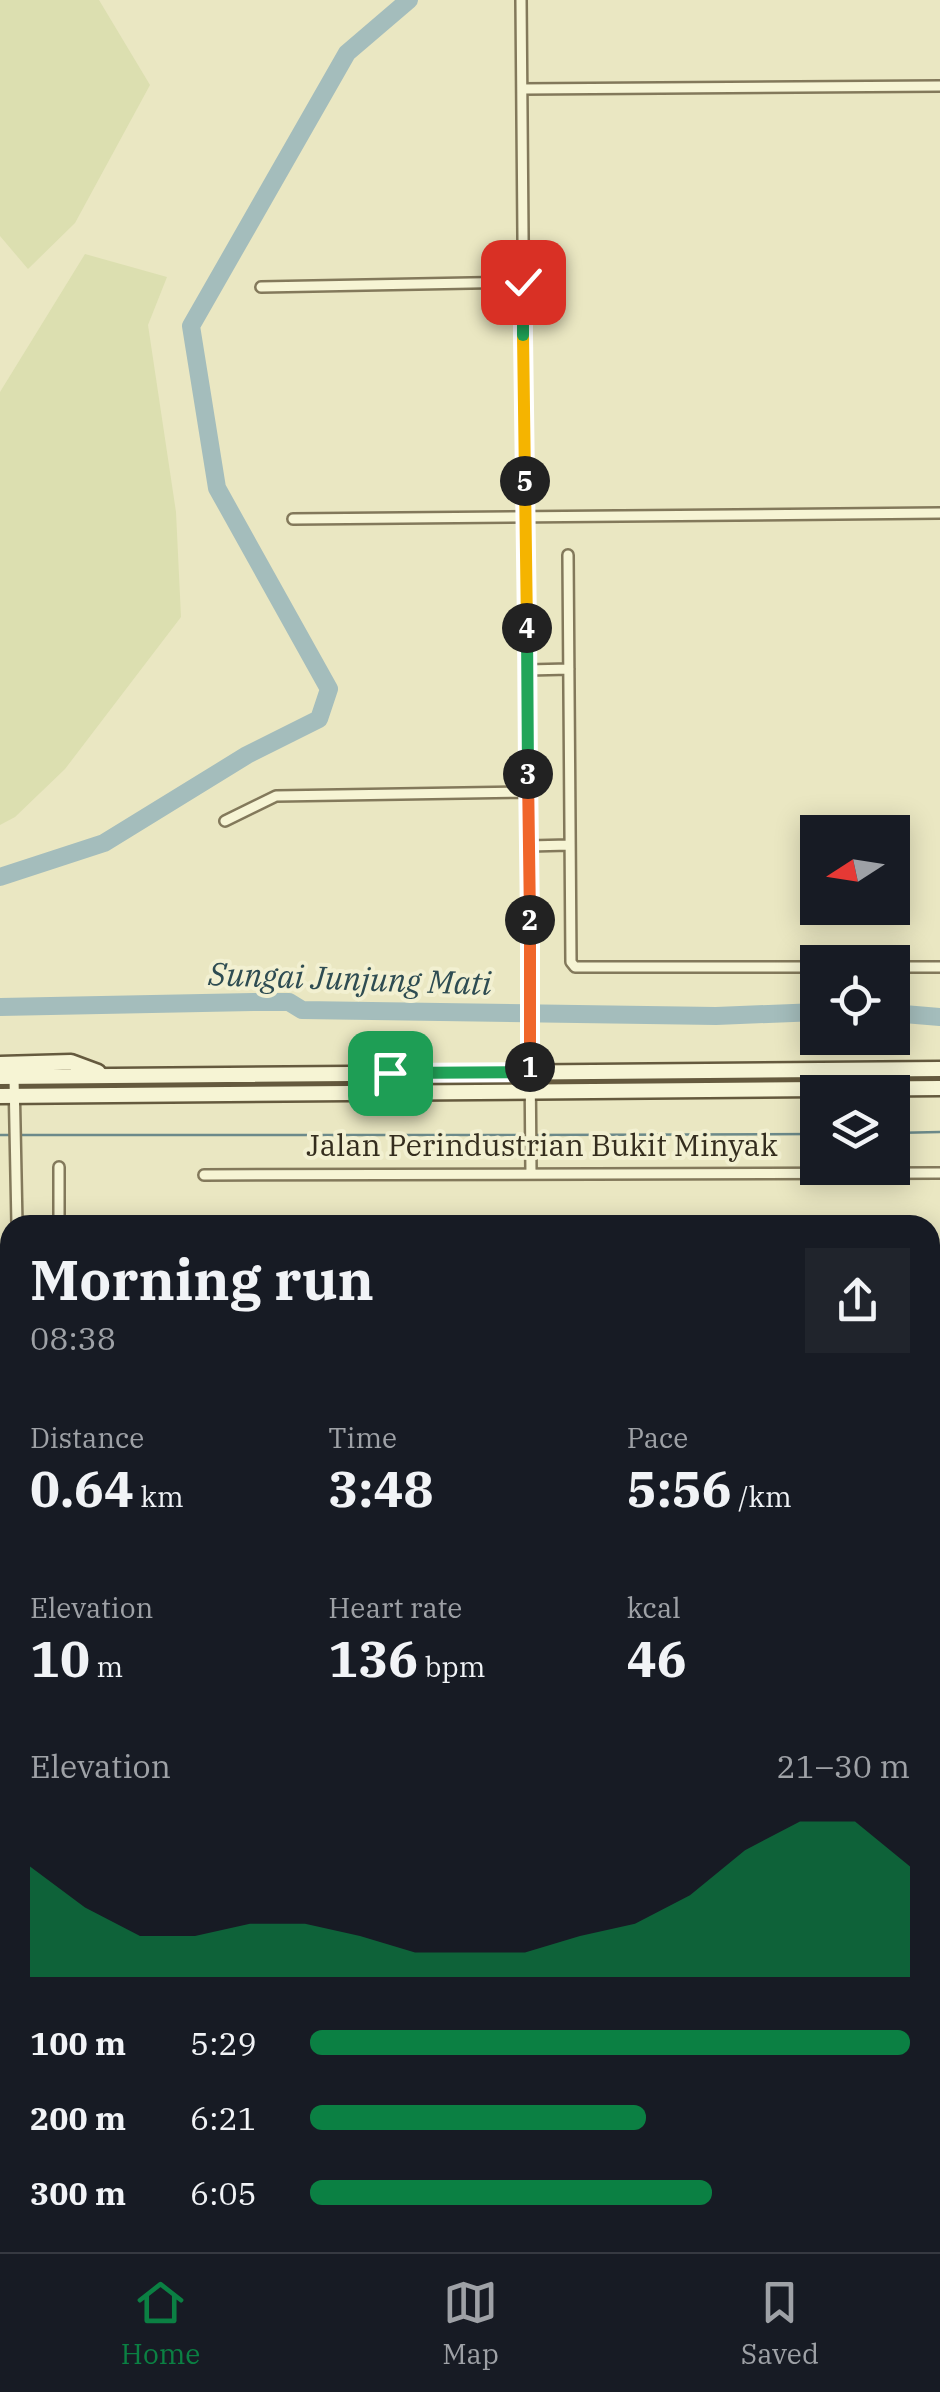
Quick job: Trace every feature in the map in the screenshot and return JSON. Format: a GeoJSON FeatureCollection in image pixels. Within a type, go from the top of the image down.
{"type":"FeatureCollection","features":[{"type":"Feature","properties":{"kind":"main road"},"geometry":{"type":"LineString","coordinates":[[0,1064],[71,1062],[108,1076]]}},
{"type":"Feature","properties":{"kind":"main road"},"geometry":{"type":"LineString","coordinates":[[7,1076],[940,1068]]}},
{"type":"Feature","properties":{"kind":"main road","name":"Jalan Perindustrian Bukit Minyak"},"geometry":{"type":"LineString","coordinates":[[7,1096],[940,1088]]}},
{"type":"Feature","properties":{"kind":"street"},"geometry":{"type":"LineString","coordinates":[[521,0],[531,1174]]}},
{"type":"Feature","properties":{"kind":"street"},"geometry":{"type":"LineString","coordinates":[[522,90],[940,86]]}},
{"type":"Feature","properties":{"kind":"street"},"geometry":{"type":"LineString","coordinates":[[261,287],[523,282]]}},
{"type":"Feature","properties":{"kind":"street"},"geometry":{"type":"LineString","coordinates":[[293,519],[940,513]]}},
{"type":"Feature","properties":{"kind":"street"},"geometry":{"type":"LineString","coordinates":[[568,555],[572,962],[800,967]]}},
{"type":"Feature","properties":{"kind":"street"},"geometry":{"type":"LineString","coordinates":[[528,670],[569,669]]}},
{"type":"Feature","properties":{"kind":"street"},"geometry":{"type":"LineString","coordinates":[[225,821],[276,796],[528,792]]}},
{"type":"Feature","properties":{"kind":"street"},"geometry":{"type":"LineString","coordinates":[[529,846],[569,845]]}},
{"type":"Feature","properties":{"kind":"street"},"geometry":{"type":"LineString","coordinates":[[910,967],[940,967]]}},
{"type":"Feature","properties":{"kind":"street"},"geometry":{"type":"LineString","coordinates":[[7,1076],[7,1096],[16,1123],[17,1215]]}},
{"type":"Feature","properties":{"kind":"street"},"geometry":{"type":"LineString","coordinates":[[59,1168],[59,1215]]}},
{"type":"Feature","properties":{"kind":"street","name":"Jalan Perindustrian Bukit Minyak"},"geometry":{"type":"LineString","coordinates":[[204,1175],[940,1173]]}},
{"type":"Feature","properties":{"kind":"green space"},"geometry":{"type":"Polygon","coordinates":[[[0,0],[99,0],[150,85],[75,223],[28,269],[0,236],[0,0]]]}},
{"type":"Feature","properties":{"kind":"green space"},"geometry":{"type":"Polygon","coordinates":[[[85,254],[167,277],[148,325],[176,512],[181,617],[65,769],[15,817],[0,825],[0,392],[85,254]]]}},
{"type":"Feature","properties":{"kind":"waterway"},"geometry":{"type":"LineString","coordinates":[[0,877],[104,843],[247,755],[319,719],[329,689],[217,488],[191,326],[347,53],[409,0]]}},
{"type":"Feature","properties":{"kind":"waterway","name":"Sungai Junjung Mati"},"geometry":{"type":"LineString","coordinates":[[0,1007],[289,1002],[302,1010],[716,1016],[800,1013]]}},
{"type":"Feature","properties":{"kind":"waterway","name":"Sungai Junjung Mati"},"geometry":{"type":"LineString","coordinates":[[910,1014],[940,1017]]}},
{"type":"Feature","properties":{"kind":"waterway"},"geometry":{"type":"LineString","coordinates":[[910,1133],[940,1132]]}},
{"type":"Feature","properties":{"kind":"waterway"},"geometry":{"type":"LineString","coordinates":[[536,1135],[800,1134]]}},
{"type":"Feature","properties":{"kind":"waterway"},"geometry":{"type":"LineString","coordinates":[[0,1135],[528,1135]]}},
{"type":"Feature","properties":{"kind":"route"},"geometry":{"type":"LineString","coordinates":[[390,1073],[530,1072],[523,282]]}}]}
